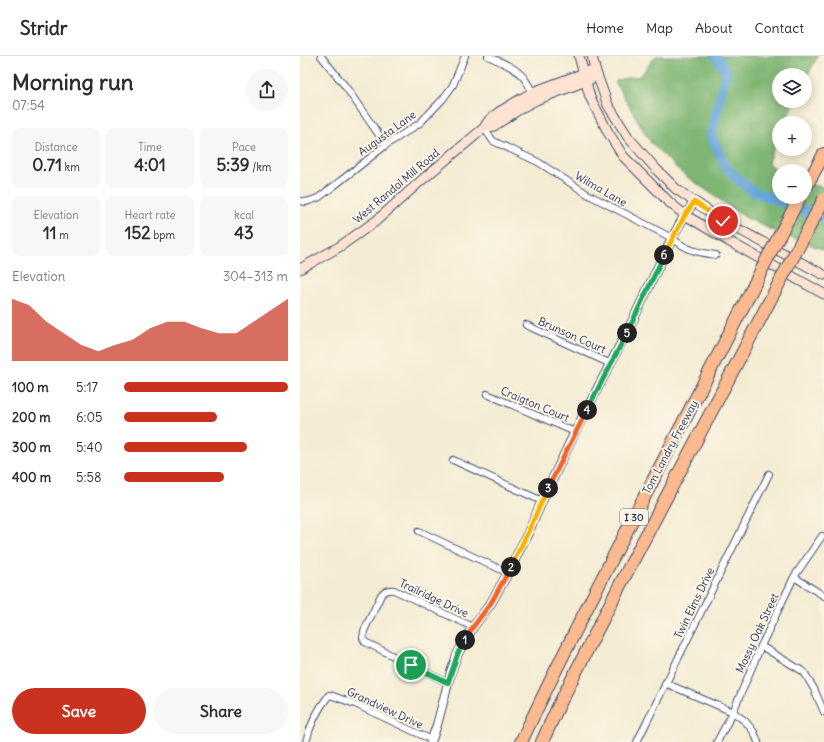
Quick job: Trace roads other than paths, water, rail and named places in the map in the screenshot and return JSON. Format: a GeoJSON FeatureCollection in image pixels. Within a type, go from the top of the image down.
{"type":"FeatureCollection","features":[{"type":"Feature","properties":{"kind":"highway"},"geometry":{"type":"LineString","coordinates":[[812,175],[824,154]]}},
{"type":"Feature","properties":{"kind":"highway","name":"Tom Landry Freeway"},"geometry":{"type":"LineString","coordinates":[[542,742],[558,707],[620,585],[824,198]]}},
{"type":"Feature","properties":{"kind":"highway","name":"Tom Landry Freeway"},"geometry":{"type":"LineString","coordinates":[[521,742],[603,575],[796,204]]}},
{"type":"Feature","properties":{"kind":"main road"},"geometry":{"type":"LineString","coordinates":[[579,56],[590,97],[608,132],[623,156],[670,203],[685,215],[730,242],[824,294]]}},
{"type":"Feature","properties":{"kind":"main road"},"geometry":{"type":"LineString","coordinates":[[592,56],[596,73],[608,105],[628,137],[676,189],[723,221],[824,275]]}},
{"type":"Feature","properties":{"kind":"main road","name":"West Randol Mill Road"},"geometry":{"type":"LineString","coordinates":[[300,268],[339,247],[376,222],[423,179],[484,128],[489,120],[499,112],[533,92],[596,73]]}},
{"type":"Feature","properties":{"kind":"main road","name":"West Randol Mill Road"},"geometry":{"type":"LineString","coordinates":[[484,128],[494,126],[523,107],[584,77]]}},
{"type":"Feature","properties":{"kind":"street"},"geometry":{"type":"LineString","coordinates":[[320,56],[345,86],[386,144]]}},
{"type":"Feature","properties":{"kind":"street","name":"Augusta Lane"},"geometry":{"type":"LineString","coordinates":[[300,201],[306,202],[318,198],[386,144],[420,123],[443,99],[453,85],[465,56]]}},
{"type":"Feature","properties":{"kind":"street"},"geometry":{"type":"LineString","coordinates":[[488,56],[516,70],[533,92]]}},
{"type":"Feature","properties":{"kind":"street","name":"Wilma Lane"},"geometry":{"type":"LineString","coordinates":[[484,128],[493,141],[538,162],[589,196],[672,238],[690,250],[698,253],[716,255]]}},
{"type":"Feature","properties":{"kind":"street"},"geometry":{"type":"LineString","coordinates":[[431,741],[458,653],[473,627],[491,603],[508,573],[575,432],[633,320],[672,238],[694,202]]}},
{"type":"Feature","properties":{"kind":"street","name":"Brunson Court"},"geometry":{"type":"LineString","coordinates":[[526,325],[611,364]]}},
{"type":"Feature","properties":{"kind":"street","name":"Craigton Court"},"geometry":{"type":"LineString","coordinates":[[487,394],[575,432]]}},
{"type":"Feature","properties":{"kind":"street"},"geometry":{"type":"LineString","coordinates":[[453,460],[542,501]]}},
{"type":"Feature","properties":{"kind":"street","name":"Twin Elms Drive"},"geometry":{"type":"LineString","coordinates":[[637,742],[769,474]]}},
{"type":"Feature","properties":{"kind":"street"},"geometry":{"type":"LineString","coordinates":[[419,531],[508,573]]}},
{"type":"Feature","properties":{"kind":"street","name":"Mossy Oak Street"},"geometry":{"type":"LineString","coordinates":[[717,742],[733,712],[761,646],[794,577],[822,536]]}},
{"type":"Feature","properties":{"kind":"street"},"geometry":{"type":"LineString","coordinates":[[794,577],[824,596]]}},
{"type":"Feature","properties":{"kind":"street","name":"Trailridge Drive"},"geometry":{"type":"LineString","coordinates":[[448,683],[365,642],[363,638],[364,631],[381,594],[390,589],[473,627]]}},
{"type":"Feature","properties":{"kind":"street"},"geometry":{"type":"LineString","coordinates":[[761,646],[804,672],[814,689],[824,712]]}},
{"type":"Feature","properties":{"kind":"street"},"geometry":{"type":"LineString","coordinates":[[665,683],[733,712],[754,732],[758,742]]}},
{"type":"Feature","properties":{"kind":"street","name":"Grandview Drive"},"geometry":{"type":"LineString","coordinates":[[306,742],[315,717],[329,695],[355,704],[431,741]]}},
{"type":"Feature","properties":{"kind":"waterway"},"geometry":{"type":"LineString","coordinates":[[716,56],[726,72],[711,135],[726,168],[752,191],[824,218]]}}]}
